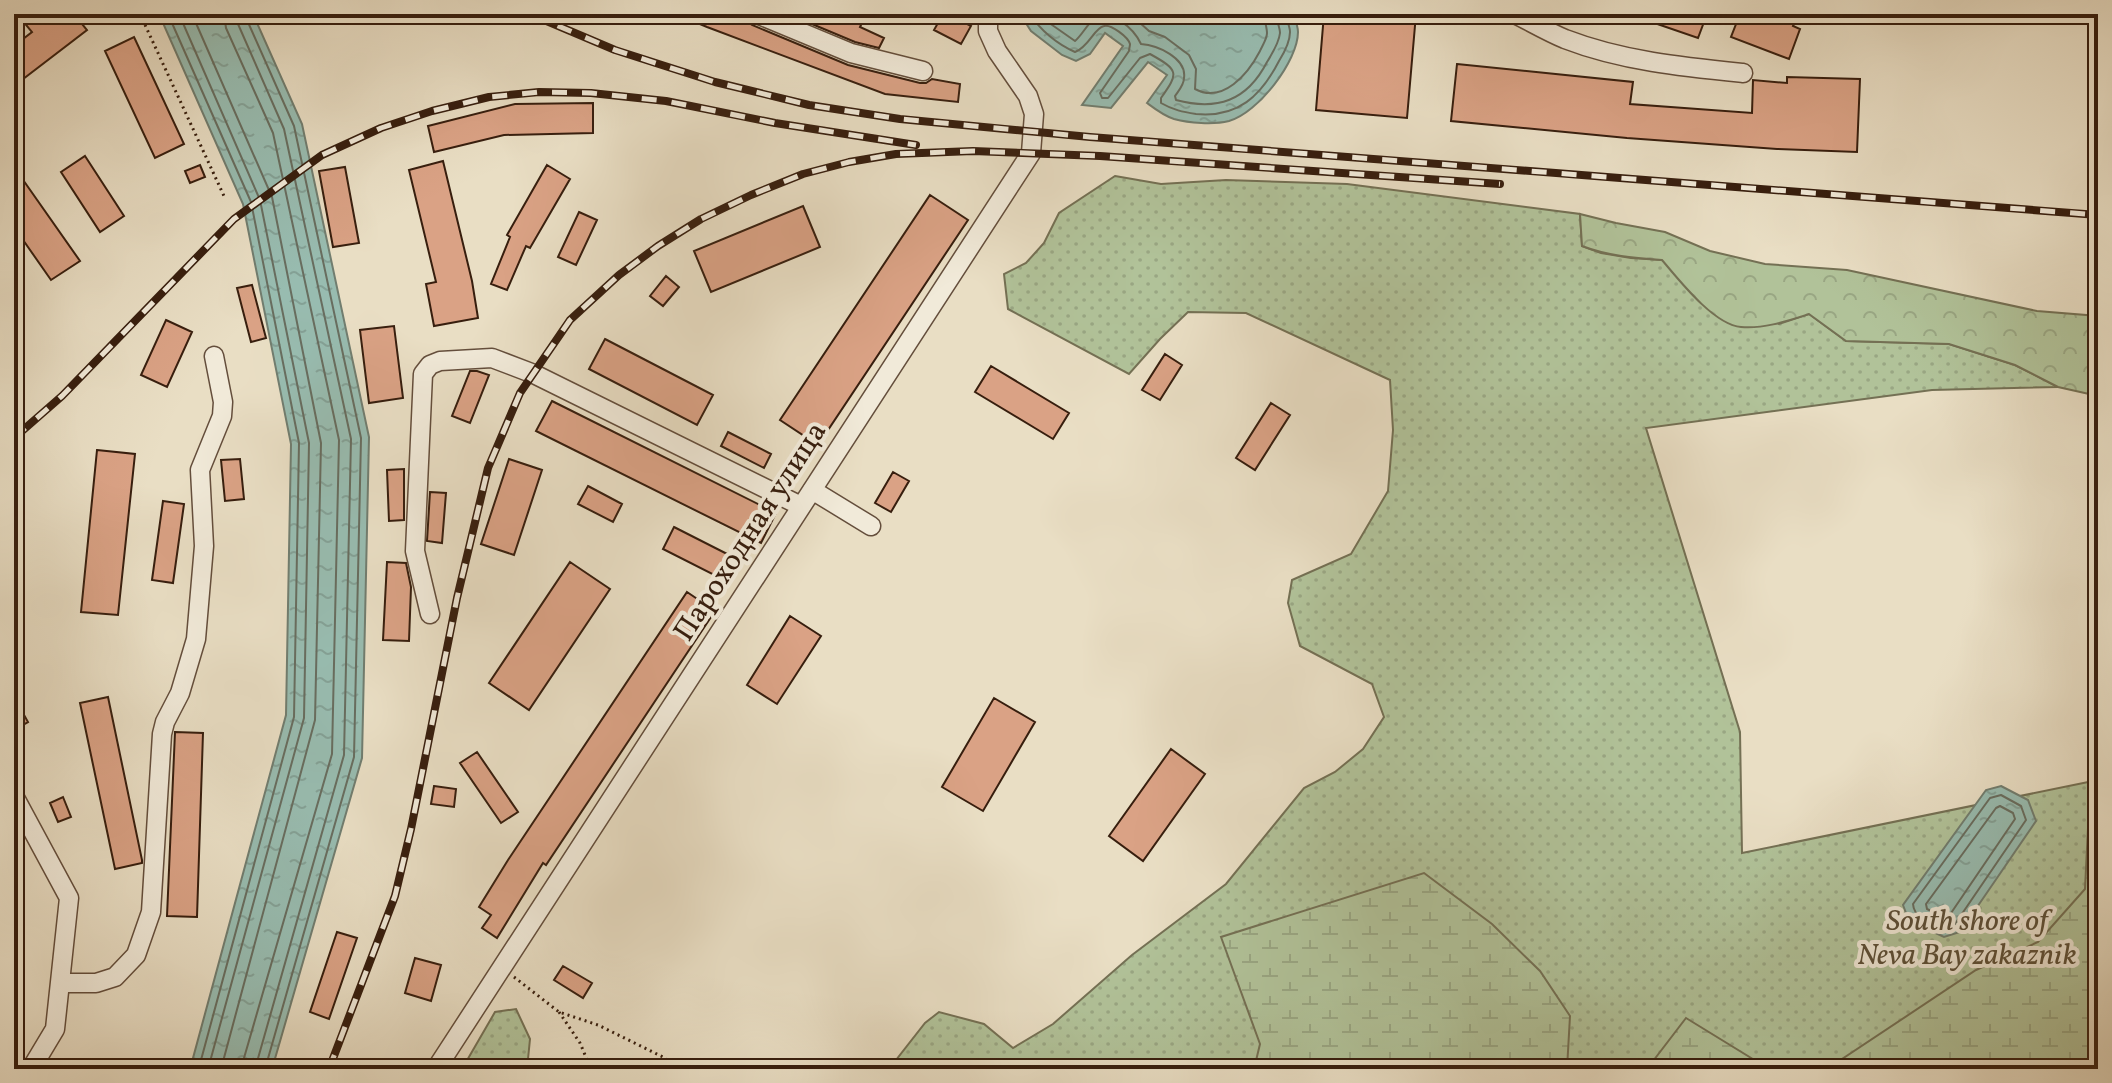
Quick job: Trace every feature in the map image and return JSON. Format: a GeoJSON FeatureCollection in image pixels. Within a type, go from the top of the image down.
{"type":"FeatureCollection","features":[{"type":"Feature","properties":{"kind":"street"},"geometry":{"type":"LineString","coordinates":[[757,14],[851,53],[923,71]]}},
{"type":"Feature","properties":{"kind":"street","name":"Пароходная улица"},"geometry":{"type":"LineString","coordinates":[[436,1069],[1031,153],[1034,114],[1028,96],[997,51],[988,31],[988,14]]}},
{"type":"Feature","properties":{"kind":"street"},"geometry":{"type":"LineString","coordinates":[[1515,14],[1565,39],[1609,53],[1667,66],[1743,73]]}},
{"type":"Feature","properties":{"kind":"street"},"geometry":{"type":"LineString","coordinates":[[60,983],[96,983],[115,977],[136,955],[151,912],[162,734],[180,693],[196,639],[204,546],[200,470],[222,416],[223,402],[214,356]]}},
{"type":"Feature","properties":{"kind":"street"},"geometry":{"type":"LineString","coordinates":[[430,614],[415,551],[423,374],[430,365],[440,361],[492,358],[534,374],[801,506]]}},
{"type":"Feature","properties":{"kind":"street"},"geometry":{"type":"LineString","coordinates":[[812,490],[871,526]]}},
{"type":"Feature","properties":{"kind":"street"},"geometry":{"type":"LineString","coordinates":[[14,796],[69,898],[55,1029],[31,1069]]}},
{"type":"Feature","properties":{"kind":"path"},"geometry":{"type":"LineString","coordinates":[[140,14],[224,196]]}},
{"type":"Feature","properties":{"kind":"path"},"geometry":{"type":"LineString","coordinates":[[501,968],[559,1012],[580,1043],[591,1069]]}},
{"type":"Feature","properties":{"kind":"path"},"geometry":{"type":"LineString","coordinates":[[559,1012],[598,1025],[665,1058],[678,1069]]}},
{"type":"Feature","properties":{"kind":"green space","name":"South shore of Neva Bay zakaznik"},"geometry":{"type":"Polygon","coordinates":[[[1115,176],[1161,184],[1226,180],[1347,184],[1580,214],[1582,246],[1601,253],[1662,260],[1779,324],[1809,314],[1846,341],[1949,344],[2015,365],[2058,387],[1932,390],[1646,428],[1740,732],[1742,853],[2098,780],[2098,1069],[889,1069],[925,1023],[939,1012],[984,1024],[1013,1048],[1053,1024],[1132,955],[1226,884],[1304,788],[1335,772],[1363,749],[1384,717],[1372,684],[1300,646],[1288,603],[1292,580],[1351,554],[1388,491],[1393,430],[1390,380],[1246,313],[1188,312],[1129,374],[1008,309],[1004,274],[1026,263],[1044,243],[1059,213],[1115,176]]]}},
{"type":"Feature","properties":{"kind":"green space"},"geometry":{"type":"Polygon","coordinates":[[[1580,214],[1665,232],[1710,251],[1765,264],[1847,270],[2037,311],[2098,316],[2098,396],[2058,387],[2015,365],[1949,344],[1846,341],[1809,314],[1758,327],[1731,324],[1698,300],[1662,260],[1611,254],[1582,246],[1580,214]]]}},
{"type":"Feature","properties":{"kind":"green space"},"geometry":{"type":"Polygon","coordinates":[[[2098,799],[2098,1069],[1827,1069],[1976,970],[2038,942],[2085,889],[2089,808],[2098,799]]]}},
{"type":"Feature","properties":{"kind":"green space"},"geometry":{"type":"Polygon","coordinates":[[[1424,873],[1492,924],[1540,971],[1570,1016],[1567,1069],[1254,1069],[1260,1044],[1221,937],[1424,873]]]}},
{"type":"Feature","properties":{"kind":"green space"},"geometry":{"type":"Polygon","coordinates":[[[516,1009],[530,1039],[527,1069],[462,1069],[495,1012],[516,1009]]]}},
{"type":"Feature","properties":{"kind":"green space"},"geometry":{"type":"Polygon","coordinates":[[[1686,1018],[1769,1069],[1647,1069],[1686,1018]]]}},
{"type":"Feature","properties":{"kind":"water"},"geometry":{"type":"Polygon","coordinates":[[[159,14],[253,14],[302,124],[369,437],[362,758],[272,1069],[186,1069],[193,1058],[286,715],[291,444],[243,204],[159,14]]]}},
{"type":"Feature","properties":{"kind":"water"},"geometry":{"type":"Polygon","coordinates":[[[1020,14],[1293,14],[1298,32],[1284,71],[1264,97],[1229,121],[1201,123],[1170,118],[1147,103],[1167,75],[1148,62],[1111,108],[1082,105],[1123,46],[1105,33],[1090,54],[1076,61],[1062,55],[1031,31],[1020,14]]]}},
{"type":"Feature","properties":{"kind":"water"},"geometry":{"type":"Polygon","coordinates":[[[2001,786],[2028,800],[2036,821],[1960,932],[1944,937],[1909,921],[1903,905],[1986,790],[2001,786]]]}},
{"type":"Feature","properties":{"kind":"building"},"geometry":{"type":"Polygon","coordinates":[[[17,14],[74,14],[87,30],[14,86],[14,46],[32,32],[17,14]]]}},
{"type":"Feature","properties":{"kind":"building"},"geometry":{"type":"Polygon","coordinates":[[[676,14],[745,14],[752,25],[848,65],[920,83],[932,79],[960,84],[958,102],[885,94],[676,14]]]}},
{"type":"Feature","properties":{"kind":"building"},"geometry":{"type":"Polygon","coordinates":[[[788,14],[866,14],[860,27],[884,38],[879,48],[855,42],[788,14]]]}},
{"type":"Feature","properties":{"kind":"building"},"geometry":{"type":"Polygon","coordinates":[[[943,14],[971,26],[961,44],[934,30],[943,14]]]}},
{"type":"Feature","properties":{"kind":"building"},"geometry":{"type":"Polygon","coordinates":[[[1324,14],[1416,14],[1407,118],[1316,110],[1324,14]]]}},
{"type":"Feature","properties":{"kind":"building"},"geometry":{"type":"Polygon","coordinates":[[[1634,14],[1707,14],[1698,38],[1634,14]]]}},
{"type":"Feature","properties":{"kind":"building"},"geometry":{"type":"Polygon","coordinates":[[[1740,14],[1798,14],[1793,26],[1800,29],[1789,59],[1731,37],[1740,14]]]}},
{"type":"Feature","properties":{"kind":"building"},"geometry":{"type":"Polygon","coordinates":[[[134,37],[184,144],[155,158],[105,51],[134,37]]]}},
{"type":"Feature","properties":{"kind":"building"},"geometry":{"type":"Polygon","coordinates":[[[1457,64],[1633,82],[1630,104],[1752,113],[1753,80],[1787,83],[1787,77],[1860,79],[1857,152],[1627,138],[1451,121],[1457,64]]]}},
{"type":"Feature","properties":{"kind":"building"},"geometry":{"type":"Polygon","coordinates":[[[593,103],[593,133],[504,135],[434,152],[428,126],[515,104],[593,103]]]}},
{"type":"Feature","properties":{"kind":"building"},"geometry":{"type":"Polygon","coordinates":[[[85,156],[124,216],[100,232],[61,172],[85,156]]]}},
{"type":"Feature","properties":{"kind":"building"},"geometry":{"type":"Polygon","coordinates":[[[443,161],[478,318],[434,326],[426,284],[436,282],[409,170],[443,161]]]}},
{"type":"Feature","properties":{"kind":"building"},"geometry":{"type":"Polygon","coordinates":[[[200,165],[205,177],[190,183],[185,171],[200,165]]]}},
{"type":"Feature","properties":{"kind":"building"},"geometry":{"type":"Polygon","coordinates":[[[547,165],[570,179],[530,248],[526,246],[507,290],[491,284],[510,237],[507,235],[547,165]]]}},
{"type":"Feature","properties":{"kind":"building"},"geometry":{"type":"Polygon","coordinates":[[[14,167],[80,261],[51,280],[14,227],[14,167]]]}},
{"type":"Feature","properties":{"kind":"building"},"geometry":{"type":"Polygon","coordinates":[[[345,167],[359,243],[333,247],[319,171],[345,167]]]}},
{"type":"Feature","properties":{"kind":"building"},"geometry":{"type":"Polygon","coordinates":[[[930,195],[968,220],[818,445],[780,420],[930,195]]]}},
{"type":"Feature","properties":{"kind":"building"},"geometry":{"type":"Polygon","coordinates":[[[803,206],[820,247],[711,292],[694,251],[803,206]]]}},
{"type":"Feature","properties":{"kind":"building"},"geometry":{"type":"Polygon","coordinates":[[[579,212],[597,220],[576,265],[558,257],[579,212]]]}},
{"type":"Feature","properties":{"kind":"building"},"geometry":{"type":"Polygon","coordinates":[[[666,276],[679,287],[663,306],[650,296],[666,276]]]}},
{"type":"Feature","properties":{"kind":"building"},"geometry":{"type":"Polygon","coordinates":[[[252,285],[266,338],[251,342],[237,288],[252,285]]]}},
{"type":"Feature","properties":{"kind":"building"},"geometry":{"type":"Polygon","coordinates":[[[166,320],[192,332],[167,387],[141,375],[166,320]]]}},
{"type":"Feature","properties":{"kind":"building"},"geometry":{"type":"Polygon","coordinates":[[[394,326],[403,398],[369,403],[360,330],[394,326]]]}},
{"type":"Feature","properties":{"kind":"building"},"geometry":{"type":"Polygon","coordinates":[[[605,339],[713,395],[697,425],[589,369],[605,339]]]}},
{"type":"Feature","properties":{"kind":"building"},"geometry":{"type":"Polygon","coordinates":[[[1165,354],[1182,365],[1160,400],[1142,390],[1165,354]]]}},
{"type":"Feature","properties":{"kind":"building"},"geometry":{"type":"Polygon","coordinates":[[[991,366],[1069,413],[1053,439],[975,392],[991,366]]]}},
{"type":"Feature","properties":{"kind":"building"},"geometry":{"type":"Polygon","coordinates":[[[470,371],[489,375],[470,423],[452,416],[470,371]]]}},
{"type":"Feature","properties":{"kind":"building"},"geometry":{"type":"Polygon","coordinates":[[[552,401],[776,513],[761,543],[536,431],[552,401]]]}},
{"type":"Feature","properties":{"kind":"building"},"geometry":{"type":"Polygon","coordinates":[[[1271,403],[1290,415],[1255,470],[1236,458],[1271,403]]]}},
{"type":"Feature","properties":{"kind":"building"},"geometry":{"type":"Polygon","coordinates":[[[728,432],[771,454],[764,468],[721,446],[728,432]]]}},
{"type":"Feature","properties":{"kind":"building"},"geometry":{"type":"Polygon","coordinates":[[[97,450],[135,454],[118,615],[81,612],[97,450]]]}},
{"type":"Feature","properties":{"kind":"building"},"geometry":{"type":"Polygon","coordinates":[[[240,459],[244,499],[225,501],[221,460],[240,459]]]}},
{"type":"Feature","properties":{"kind":"building"},"geometry":{"type":"Polygon","coordinates":[[[509,459],[542,470],[514,555],[481,544],[509,459]]]}},
{"type":"Feature","properties":{"kind":"building"},"geometry":{"type":"Polygon","coordinates":[[[404,469],[404,520],[389,521],[387,470],[404,469]]]}},
{"type":"Feature","properties":{"kind":"building"},"geometry":{"type":"Polygon","coordinates":[[[893,472],[909,481],[891,512],[875,503],[893,472]]]}},
{"type":"Feature","properties":{"kind":"building"},"geometry":{"type":"Polygon","coordinates":[[[588,486],[622,504],[613,522],[578,504],[588,486]]]}},
{"type":"Feature","properties":{"kind":"building"},"geometry":{"type":"Polygon","coordinates":[[[430,492],[446,493],[442,543],[427,541],[430,492]]]}},
{"type":"Feature","properties":{"kind":"building"},"geometry":{"type":"Polygon","coordinates":[[[163,501],[184,504],[173,583],[152,580],[163,501]]]}},
{"type":"Feature","properties":{"kind":"building"},"geometry":{"type":"Polygon","coordinates":[[[674,527],[741,561],[730,583],[663,549],[674,527]]]}},
{"type":"Feature","properties":{"kind":"building"},"geometry":{"type":"Polygon","coordinates":[[[387,562],[406,563],[411,587],[409,641],[383,640],[387,562]]]}},
{"type":"Feature","properties":{"kind":"building"},"geometry":{"type":"Polygon","coordinates":[[[570,562],[610,589],[529,710],[489,683],[570,562]]]}},
{"type":"Feature","properties":{"kind":"building"},"geometry":{"type":"Polygon","coordinates":[[[687,592],[715,611],[546,865],[543,863],[497,938],[482,928],[491,915],[479,907],[687,592]]]}},
{"type":"Feature","properties":{"kind":"building"},"geometry":{"type":"Polygon","coordinates":[[[790,616],[821,636],[777,704],[747,685],[790,616]]]}},
{"type":"Feature","properties":{"kind":"building"},"geometry":{"type":"Polygon","coordinates":[[[14,697],[28,722],[14,730],[14,697]]]}},
{"type":"Feature","properties":{"kind":"building"},"geometry":{"type":"Polygon","coordinates":[[[108,697],[142,860],[142,863],[115,869],[80,703],[108,697]]]}},
{"type":"Feature","properties":{"kind":"building"},"geometry":{"type":"Polygon","coordinates":[[[994,698],[1035,722],[983,811],[942,787],[994,698]]]}},
{"type":"Feature","properties":{"kind":"building"},"geometry":{"type":"Polygon","coordinates":[[[175,732],[203,733],[197,917],[167,916],[175,732]]]}},
{"type":"Feature","properties":{"kind":"building"},"geometry":{"type":"Polygon","coordinates":[[[1171,749],[1205,774],[1143,861],[1109,836],[1171,749]]]}},
{"type":"Feature","properties":{"kind":"building"},"geometry":{"type":"Polygon","coordinates":[[[477,752],[518,812],[501,823],[460,763],[477,752]]]}},
{"type":"Feature","properties":{"kind":"building"},"geometry":{"type":"Polygon","coordinates":[[[434,786],[456,789],[454,807],[431,804],[434,786]]]}},
{"type":"Feature","properties":{"kind":"building"},"geometry":{"type":"Polygon","coordinates":[[[63,797],[71,817],[58,822],[50,803],[63,797]]]}},
{"type":"Feature","properties":{"kind":"building"},"geometry":{"type":"Polygon","coordinates":[[[337,932],[357,938],[329,1019],[310,1012],[337,932]]]}},
{"type":"Feature","properties":{"kind":"building"},"geometry":{"type":"Polygon","coordinates":[[[415,958],[441,965],[431,1001],[405,993],[415,958]]]}},
{"type":"Feature","properties":{"kind":"building"},"geometry":{"type":"Polygon","coordinates":[[[563,966],[592,983],[583,998],[554,980],[563,966]]]}},
{"type":"Feature","properties":{"kind":"railway"},"geometry":{"type":"LineString","coordinates":[[530,14],[615,50],[715,82],[809,105],[900,119],[1090,137],[2098,215]]}},
{"type":"Feature","properties":{"kind":"railway"},"geometry":{"type":"LineString","coordinates":[[14,438],[62,396],[234,219],[322,155],[381,128],[432,111],[489,97],[539,92],[591,93],[666,101],[775,123],[916,145]]}},
{"type":"Feature","properties":{"kind":"railway"},"geometry":{"type":"LineString","coordinates":[[329,1069],[395,896],[457,598],[488,468],[520,393],[570,320],[619,275],[701,219],[751,195],[803,174],[896,154],[973,151],[1100,156],[1500,184]]}}]}
